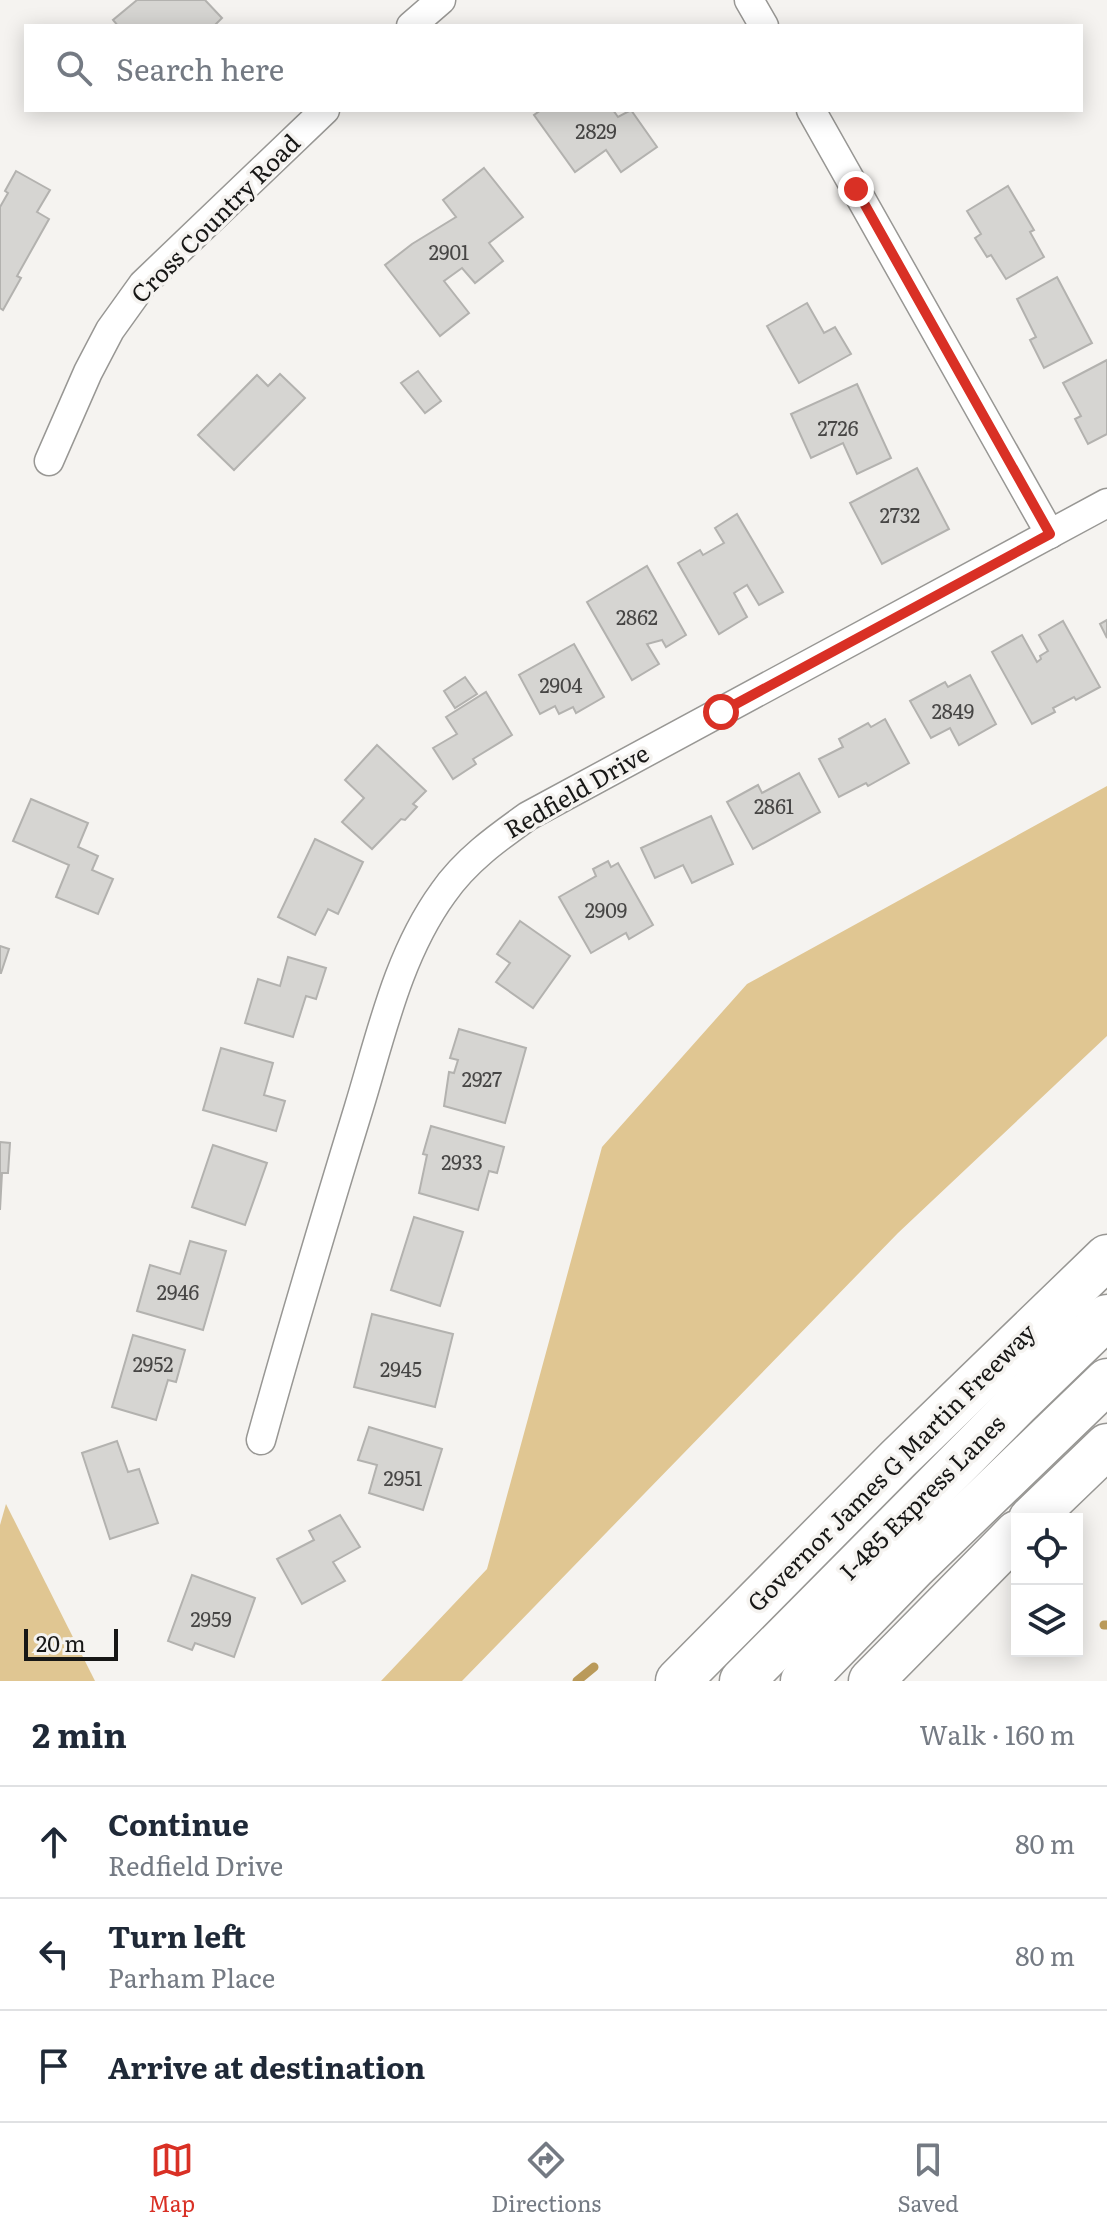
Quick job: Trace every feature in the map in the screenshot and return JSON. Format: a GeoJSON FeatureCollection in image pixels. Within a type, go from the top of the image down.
{"type":"FeatureCollection","features":[{"type":"Feature","properties":{"kind":"highway","name":"Governor James G Martin Freeway"},"geometry":{"type":"LineString","coordinates":[[678,1681],[898,1459],[1107,1257]]}},
{"type":"Feature","properties":{"kind":"highway","name":"I-485 Express Lanes"},"geometry":{"type":"LineString","coordinates":[[742,1681],[1107,1317]]}},
{"type":"Feature","properties":{"kind":"highway","name":"I-485 Express Lanes"},"geometry":{"type":"LineString","coordinates":[[803,1681],[914,1567],[1107,1381]]}},
{"type":"Feature","properties":{"kind":"highway"},"geometry":{"type":"LineString","coordinates":[[1037,1513],[1107,1446]]}},
{"type":"Feature","properties":{"kind":"highway"},"geometry":{"type":"LineString","coordinates":[[871,1681],[1011,1539]]}},
{"type":"Feature","properties":{"kind":"street"},"geometry":{"type":"LineString","coordinates":[[413,24],[441,0]]}},
{"type":"Feature","properties":{"kind":"street"},"geometry":{"type":"LineString","coordinates":[[749,0],[763,24]]}},
{"type":"Feature","properties":{"kind":"street","name":"Cross Country Road"},"geometry":{"type":"LineString","coordinates":[[49,461],[110,330],[143,284],[323,112]]}},
{"type":"Feature","properties":{"kind":"street"},"geometry":{"type":"LineString","coordinates":[[812,112],[1050,534]]}},
{"type":"Feature","properties":{"kind":"street","name":"Redfield Drive"},"geometry":{"type":"LineString","coordinates":[[261,1440],[301,1297],[391,1005],[424,924],[443,893],[464,868],[494,840],[528,816],[1107,503]]}},
{"type":"Feature","properties":{"kind":"shaded area"},"geometry":{"type":"Polygon","coordinates":[[[1107,786],[1107,1036],[898,1233],[462,1681],[381,1681],[487,1569],[602,1147],[747,984],[1107,786]]]}},
{"type":"Feature","properties":{"kind":"shaded area"},"geometry":{"type":"Polygon","coordinates":[[[6,1504],[95,1681],[0,1681],[0,1525],[6,1504]]]}},
{"type":"Feature","properties":{"kind":"building"},"geometry":{"type":"Polygon","coordinates":[[[137,0],[205,0],[222,18],[216,24],[116,24],[113,20],[137,0]]]}},
{"type":"Feature","properties":{"kind":"building"},"geometry":{"type":"Polygon","coordinates":[[[538,112],[614,112],[618,117],[632,112],[657,147],[621,172],[606,150],[575,172],[534,115],[538,112]]]}},
{"type":"Feature","properties":{"kind":"building"},"geometry":{"type":"Polygon","coordinates":[[[484,168],[523,217],[489,243],[503,261],[475,283],[462,268],[444,281],[469,313],[440,336],[385,265],[456,217],[443,200],[484,168]]]}},
{"type":"Feature","properties":{"kind":"building"},"geometry":{"type":"Polygon","coordinates":[[[16,171],[50,190],[37,212],[49,219],[17,276],[21,278],[3,310],[0,308],[0,207],[16,171]]]}},
{"type":"Feature","properties":{"kind":"building"},"geometry":{"type":"Polygon","coordinates":[[[1008,186],[1034,230],[1030,232],[1044,257],[1006,279],[991,255],[987,257],[975,238],[981,234],[967,211],[1008,186]]]}},
{"type":"Feature","properties":{"kind":"building"},"geometry":{"type":"Polygon","coordinates":[[[1057,277],[1092,343],[1044,368],[1030,340],[1036,337],[1017,299],[1057,277]]]}},
{"type":"Feature","properties":{"kind":"building"},"geometry":{"type":"Polygon","coordinates":[[[807,303],[824,333],[835,327],[851,354],[799,383],[767,326],[807,303]]]}},
{"type":"Feature","properties":{"kind":"building"},"geometry":{"type":"Polygon","coordinates":[[[1107,360],[1107,434],[1088,444],[1075,419],[1081,416],[1063,383],[1107,360]]]}},
{"type":"Feature","properties":{"kind":"building"},"geometry":{"type":"Polygon","coordinates":[[[418,371],[441,401],[425,413],[401,383],[418,371]]]}},
{"type":"Feature","properties":{"kind":"building"},"geometry":{"type":"Polygon","coordinates":[[[280,374],[305,398],[234,470],[198,435],[257,375],[268,386],[280,374]]]}},
{"type":"Feature","properties":{"kind":"building"},"geometry":{"type":"Polygon","coordinates":[[[857,384],[891,458],[857,474],[843,443],[811,458],[791,414],[857,384]]]}},
{"type":"Feature","properties":{"kind":"building"},"geometry":{"type":"Polygon","coordinates":[[[917,468],[949,529],[882,564],[850,503],[917,468]]]}},
{"type":"Feature","properties":{"kind":"building"},"geometry":{"type":"Polygon","coordinates":[[[737,514],[783,592],[759,605],[747,585],[734,593],[747,617],[719,634],[678,563],[700,550],[703,555],[724,543],[715,528],[737,514]]]}},
{"type":"Feature","properties":{"kind":"building"},"geometry":{"type":"Polygon","coordinates":[[[647,566],[686,635],[666,647],[662,640],[647,644],[659,664],[632,680],[587,602],[647,566]]]}},
{"type":"Feature","properties":{"kind":"building"},"geometry":{"type":"Polygon","coordinates":[[[1107,620],[1107,638],[1100,624],[1107,620]]]}},
{"type":"Feature","properties":{"kind":"building"},"geometry":{"type":"Polygon","coordinates":[[[1063,621],[1100,687],[1053,708],[1055,712],[1032,724],[992,652],[1022,635],[1037,662],[1048,651],[1039,635],[1063,621]]]}},
{"type":"Feature","properties":{"kind":"building"},"geometry":{"type":"Polygon","coordinates":[[[574,644],[604,697],[576,713],[573,707],[559,714],[555,706],[540,714],[519,675],[574,644]]]}},
{"type":"Feature","properties":{"kind":"building"},"geometry":{"type":"Polygon","coordinates":[[[970,675],[996,724],[959,745],[950,728],[931,738],[910,701],[945,682],[948,687],[970,675]]]}},
{"type":"Feature","properties":{"kind":"building"},"geometry":{"type":"Polygon","coordinates":[[[465,677],[477,694],[455,708],[444,691],[465,677]]]}},
{"type":"Feature","properties":{"kind":"building"},"geometry":{"type":"Polygon","coordinates":[[[486,692],[512,735],[473,759],[476,764],[453,779],[433,748],[457,734],[446,717],[486,692]]]}},
{"type":"Feature","properties":{"kind":"building"},"geometry":{"type":"Polygon","coordinates":[[[885,719],[909,763],[868,786],[866,783],[839,797],[819,759],[843,747],[839,739],[868,723],[871,727],[885,719]]]}},
{"type":"Feature","properties":{"kind":"building"},"geometry":{"type":"Polygon","coordinates":[[[377,745],[426,791],[413,804],[417,807],[405,820],[401,819],[372,849],[342,822],[364,798],[345,780],[377,745]]]}},
{"type":"Feature","properties":{"kind":"building"},"geometry":{"type":"Polygon","coordinates":[[[799,773],[820,812],[753,849],[727,802],[758,785],[762,793],[799,773]]]}},
{"type":"Feature","properties":{"kind":"building"},"geometry":{"type":"Polygon","coordinates":[[[31,799],[88,823],[78,847],[98,856],[92,870],[113,879],[98,914],[56,897],[69,865],[13,841],[31,799]]]}},
{"type":"Feature","properties":{"kind":"building"},"geometry":{"type":"Polygon","coordinates":[[[711,816],[733,864],[692,883],[683,865],[655,878],[641,848],[711,816]]]}},
{"type":"Feature","properties":{"kind":"building"},"geometry":{"type":"Polygon","coordinates":[[[315,839],[363,862],[338,914],[328,909],[315,935],[278,917],[315,839]]]}},
{"type":"Feature","properties":{"kind":"building"},"geometry":{"type":"Polygon","coordinates":[[[608,861],[611,867],[618,863],[653,925],[629,939],[626,933],[591,953],[559,897],[596,876],[593,869],[608,861]]]}},
{"type":"Feature","properties":{"kind":"building"},"geometry":{"type":"Polygon","coordinates":[[[520,921],[570,956],[533,1008],[496,982],[510,963],[497,954],[520,921]]]}},
{"type":"Feature","properties":{"kind":"building"},"geometry":{"type":"Polygon","coordinates":[[[0,946],[9,949],[1,973],[0,973],[0,946]]]}},
{"type":"Feature","properties":{"kind":"building"},"geometry":{"type":"Polygon","coordinates":[[[288,957],[326,968],[316,999],[306,996],[293,1037],[245,1023],[258,979],[280,986],[288,957]]]}},
{"type":"Feature","properties":{"kind":"building"},"geometry":{"type":"Polygon","coordinates":[[[459,1029],[526,1048],[505,1123],[444,1106],[449,1072],[454,1073],[458,1060],[450,1058],[459,1029]]]}},
{"type":"Feature","properties":{"kind":"building"},"geometry":{"type":"Polygon","coordinates":[[[221,1048],[273,1063],[264,1095],[285,1101],[276,1131],[203,1110],[221,1048]]]}},
{"type":"Feature","properties":{"kind":"building"},"geometry":{"type":"Polygon","coordinates":[[[431,1126],[504,1147],[497,1173],[489,1171],[478,1210],[419,1193],[427,1155],[423,1154],[431,1126]]]}},
{"type":"Feature","properties":{"kind":"building"},"geometry":{"type":"Polygon","coordinates":[[[0,1142],[10,1143],[8,1173],[2,1173],[0,1210],[0,1142]]]}},
{"type":"Feature","properties":{"kind":"building"},"geometry":{"type":"Polygon","coordinates":[[[213,1145],[267,1163],[245,1225],[192,1207],[213,1145]]]}},
{"type":"Feature","properties":{"kind":"building"},"geometry":{"type":"Polygon","coordinates":[[[414,1217],[463,1232],[440,1306],[391,1290],[414,1217]]]}},
{"type":"Feature","properties":{"kind":"building"},"geometry":{"type":"Polygon","coordinates":[[[190,1241],[226,1251],[203,1330],[137,1311],[150,1265],[180,1274],[190,1241]]]}},
{"type":"Feature","properties":{"kind":"building"},"geometry":{"type":"Polygon","coordinates":[[[372,1314],[453,1334],[435,1407],[354,1387],[372,1314]]]}},
{"type":"Feature","properties":{"kind":"building"},"geometry":{"type":"Polygon","coordinates":[[[133,1335],[185,1350],[176,1382],[168,1380],[156,1420],[112,1407],[133,1335]]]}},
{"type":"Feature","properties":{"kind":"building"},"geometry":{"type":"Polygon","coordinates":[[[369,1427],[442,1449],[423,1510],[369,1493],[377,1465],[358,1460],[369,1427]]]}},
{"type":"Feature","properties":{"kind":"building"},"geometry":{"type":"Polygon","coordinates":[[[117,1441],[128,1472],[139,1469],[158,1523],[110,1539],[82,1453],[117,1441]]]}},
{"type":"Feature","properties":{"kind":"building"},"geometry":{"type":"Polygon","coordinates":[[[340,1515],[360,1547],[333,1562],[345,1581],[302,1604],[277,1559],[314,1540],[309,1531],[340,1515]]]}},
{"type":"Feature","properties":{"kind":"building"},"geometry":{"type":"Polygon","coordinates":[[[192,1575],[255,1598],[234,1657],[195,1643],[192,1650],[168,1641],[192,1575]]]}},
{"type":"Feature","properties":{"kind":"waterway"},"geometry":{"type":"LineString","coordinates":[[577,1681],[594,1667]]}},
{"type":"Feature","properties":{"kind":"route"},"geometry":{"type":"LineString","coordinates":[[721,712],[1050,534],[856,189]]}}]}
